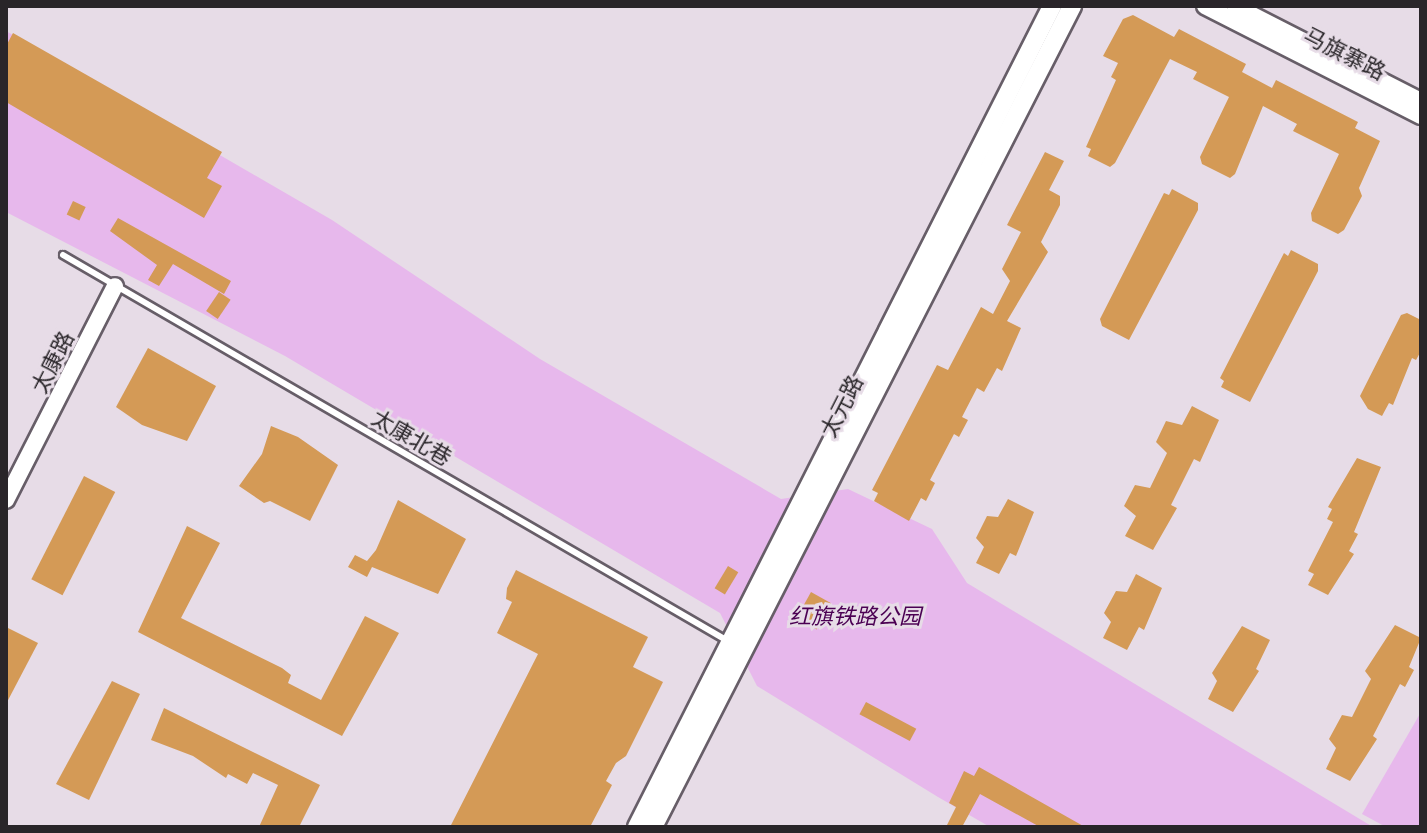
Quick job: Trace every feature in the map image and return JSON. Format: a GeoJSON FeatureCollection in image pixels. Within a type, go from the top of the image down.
{"type":"FeatureCollection","features":[{"type":"Feature","properties":{"kind":"main road","name":"太元路"},"geometry":{"type":"LineString","coordinates":[[653,827],[736,647],[1052,6]]}},
{"type":"Feature","properties":{"kind":"main road","name":"太元路"},"geometry":{"type":"LineString","coordinates":[[637,827],[736,647],[1072,6]]}},
{"type":"Feature","properties":{"kind":"street","name":"马旗寨路"},"geometry":{"type":"LineString","coordinates":[[1205,6],[1421,116]]}},
{"type":"Feature","properties":{"kind":"street","name":"马旗寨路"},"geometry":{"type":"LineString","coordinates":[[1235,6],[1421,101]]}},
{"type":"Feature","properties":{"kind":"street","name":"太康路"},"geometry":{"type":"LineString","coordinates":[[6,500],[115,286]]}},
{"type":"Feature","properties":{"kind":"lane","name":"太康北巷"},"geometry":{"type":"LineString","coordinates":[[63,255],[736,647]]}},
{"type":"Feature","properties":{"kind":"green space","name":"红旗铁路公园"},"geometry":{"type":"Polygon","coordinates":[[[6,31],[332,220],[540,359],[781,499],[848,489],[932,529],[967,583],[1373,827],[990,827],[938,797],[757,686],[720,613],[285,356],[6,212],[6,31]]]}},
{"type":"Feature","properties":{"kind":"green space"},"geometry":{"type":"Polygon","coordinates":[[[1421,712],[1421,827],[1386,827],[1362,814],[1421,712]]]}},
{"type":"Feature","properties":{"kind":"building"},"geometry":{"type":"Polygon","coordinates":[[[1133,15],[1174,37],[1179,29],[1246,64],[1242,72],[1272,88],[1276,80],[1358,122],[1355,128],[1380,141],[1359,188],[1362,196],[1344,230],[1338,234],[1312,221],[1311,213],[1339,154],[1293,131],[1297,124],[1263,106],[1235,174],[1230,178],[1202,164],[1200,157],[1229,97],[1193,79],[1197,72],[1170,59],[1115,163],[1110,167],[1088,156],[1091,149],[1086,147],[1116,80],[1111,77],[1118,63],[1103,56],[1123,19],[1133,15]]]}},
{"type":"Feature","properties":{"kind":"building"},"geometry":{"type":"Polygon","coordinates":[[[13,33],[222,152],[207,178],[222,186],[204,218],[6,102],[6,46],[13,33]]]}},
{"type":"Feature","properties":{"kind":"building"},"geometry":{"type":"Polygon","coordinates":[[[1045,152],[1064,161],[1049,190],[1060,196],[1060,205],[1041,242],[1048,252],[1007,321],[1021,328],[1002,371],[997,368],[984,392],[977,388],[962,417],[968,420],[959,437],[954,434],[930,480],[935,483],[926,501],[921,498],[909,521],[874,501],[878,493],[872,490],[937,365],[948,370],[981,307],[993,314],[1010,281],[1002,269],[1021,232],[1007,225],[1045,152]]]}},
{"type":"Feature","properties":{"kind":"building"},"geometry":{"type":"Polygon","coordinates":[[[1172,189],[1198,203],[1198,210],[1129,340],[1102,326],[1100,319],[1164,193],[1169,195],[1172,189]]]}},
{"type":"Feature","properties":{"kind":"building"},"geometry":{"type":"Polygon","coordinates":[[[73,201],[86,207],[79,221],[67,215],[73,201]]]}},
{"type":"Feature","properties":{"kind":"building"},"geometry":{"type":"Polygon","coordinates":[[[118,218],[231,281],[224,294],[173,264],[159,286],[148,280],[157,265],[110,231],[118,218]]]}},
{"type":"Feature","properties":{"kind":"building"},"geometry":{"type":"Polygon","coordinates":[[[1291,250],[1318,264],[1318,271],[1250,402],[1221,387],[1224,381],[1220,378],[1284,253],[1288,256],[1291,250]]]}},
{"type":"Feature","properties":{"kind":"building"},"geometry":{"type":"Polygon","coordinates":[[[219,292],[231,300],[218,319],[206,311],[219,292]]]}},
{"type":"Feature","properties":{"kind":"building"},"geometry":{"type":"Polygon","coordinates":[[[1407,313],[1421,320],[1421,351],[1416,360],[1412,358],[1393,405],[1389,403],[1382,416],[1368,409],[1360,396],[1401,315],[1407,313]]]}},
{"type":"Feature","properties":{"kind":"building"},"geometry":{"type":"Polygon","coordinates":[[[148,348],[216,386],[187,441],[142,425],[116,407],[148,348]]]}},
{"type":"Feature","properties":{"kind":"building"},"geometry":{"type":"Polygon","coordinates":[[[1192,406],[1219,420],[1200,462],[1194,459],[1171,505],[1177,508],[1153,550],[1125,536],[1136,516],[1124,506],[1135,485],[1150,488],[1167,453],[1156,442],[1166,421],[1182,425],[1192,406]]]}},
{"type":"Feature","properties":{"kind":"building"},"geometry":{"type":"Polygon","coordinates":[[[271,426],[298,437],[338,465],[310,521],[270,501],[264,503],[239,486],[262,454],[271,426]]]}},
{"type":"Feature","properties":{"kind":"building"},"geometry":{"type":"Polygon","coordinates":[[[1357,458],[1381,467],[1354,532],[1358,534],[1349,551],[1354,554],[1328,595],[1308,585],[1314,574],[1308,571],[1333,522],[1327,519],[1332,509],[1328,507],[1357,458]]]}},
{"type":"Feature","properties":{"kind":"building"},"geometry":{"type":"Polygon","coordinates":[[[84,476],[115,492],[63,595],[31,579],[84,476]]]}},
{"type":"Feature","properties":{"kind":"building"},"geometry":{"type":"Polygon","coordinates":[[[1008,499],[1034,512],[1016,556],[1010,553],[999,574],[976,563],[984,547],[976,538],[987,516],[998,517],[1008,499]]]}},
{"type":"Feature","properties":{"kind":"building"},"geometry":{"type":"Polygon","coordinates":[[[398,500],[466,539],[438,594],[372,567],[367,577],[348,567],[355,555],[367,561],[376,550],[398,500]]]}},
{"type":"Feature","properties":{"kind":"building"},"geometry":{"type":"Polygon","coordinates":[[[187,526],[220,543],[181,618],[282,668],[291,675],[288,683],[321,700],[365,616],[399,633],[342,736],[138,632],[187,526]]]}},
{"type":"Feature","properties":{"kind":"building"},"geometry":{"type":"Polygon","coordinates":[[[728,566],[738,572],[725,594],[715,588],[728,566]]]}},
{"type":"Feature","properties":{"kind":"building"},"geometry":{"type":"Polygon","coordinates":[[[516,570],[648,637],[633,667],[663,682],[626,756],[616,763],[606,781],[612,785],[590,827],[450,827],[538,654],[497,633],[512,602],[506,599],[507,588],[516,570]]]}},
{"type":"Feature","properties":{"kind":"building"},"geometry":{"type":"Polygon","coordinates":[[[1136,574],[1162,588],[1144,630],[1139,627],[1127,650],[1103,638],[1111,622],[1104,613],[1116,591],[1127,592],[1136,574]]]}},
{"type":"Feature","properties":{"kind":"building"},"geometry":{"type":"Polygon","coordinates":[[[811,592],[831,603],[817,629],[796,618],[811,592]]]}},
{"type":"Feature","properties":{"kind":"building"},"geometry":{"type":"Polygon","coordinates":[[[1395,625],[1421,638],[1409,667],[1414,670],[1405,687],[1400,684],[1373,736],[1377,739],[1350,781],[1326,769],[1336,748],[1329,739],[1342,715],[1352,717],[1371,679],[1365,671],[1395,625]]]}},
{"type":"Feature","properties":{"kind":"building"},"geometry":{"type":"Polygon","coordinates":[[[1242,626],[1270,640],[1256,669],[1259,671],[1233,712],[1208,699],[1217,681],[1212,673],[1242,626]]]}},
{"type":"Feature","properties":{"kind":"building"},"geometry":{"type":"Polygon","coordinates":[[[6,627],[38,643],[6,704],[6,627]]]}},
{"type":"Feature","properties":{"kind":"building"},"geometry":{"type":"Polygon","coordinates":[[[112,681],[140,694],[89,800],[56,784],[112,681]]]}},
{"type":"Feature","properties":{"kind":"building"},"geometry":{"type":"Polygon","coordinates":[[[866,702],[916,729],[910,741],[859,714],[866,702]]]}},
{"type":"Feature","properties":{"kind":"building"},"geometry":{"type":"Polygon","coordinates":[[[164,708],[320,785],[299,827],[259,827],[278,785],[253,773],[247,784],[228,774],[226,778],[193,756],[151,740],[164,708]]]}},
{"type":"Feature","properties":{"kind":"building"},"geometry":{"type":"Polygon","coordinates":[[[979,767],[1085,827],[1040,827],[980,794],[962,827],[946,827],[956,807],[949,803],[964,771],[974,776],[979,767]]]}}]}
